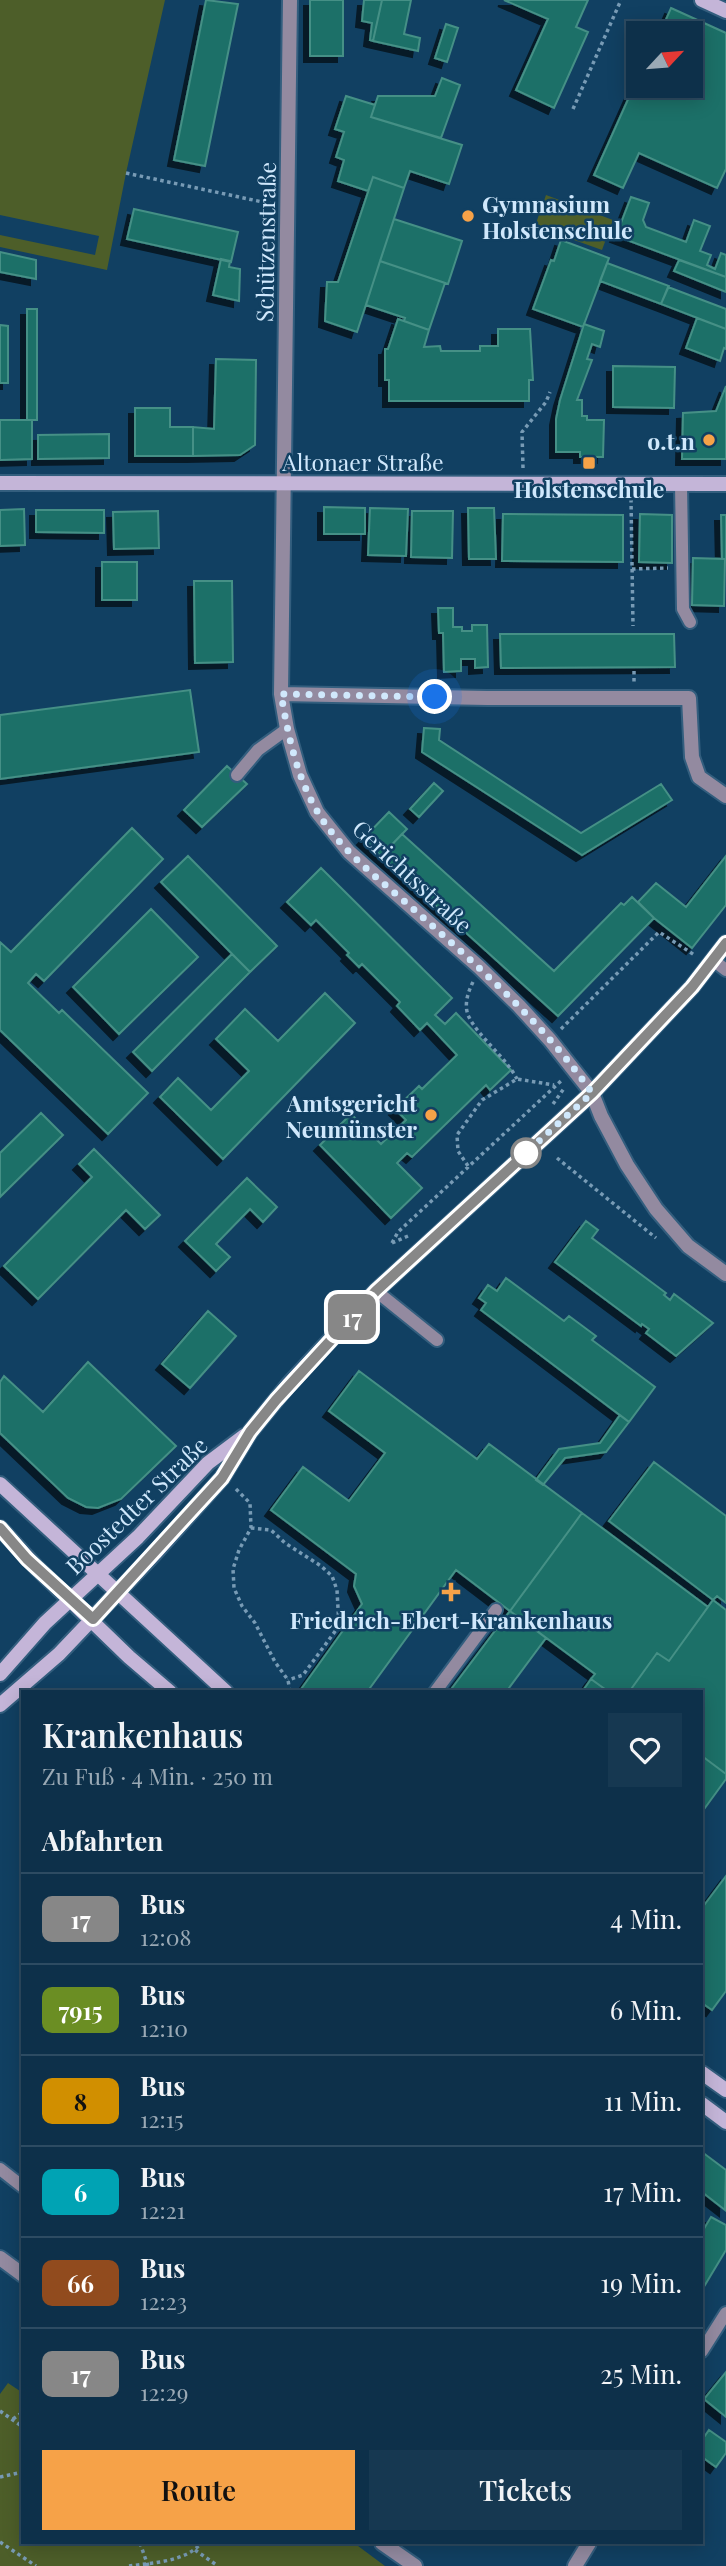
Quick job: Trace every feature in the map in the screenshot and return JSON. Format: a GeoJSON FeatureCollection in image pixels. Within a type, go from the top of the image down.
{"type":"FeatureCollection","features":[{"type":"Feature","properties":{"kind":"street","name":"Schützenstraße"},"geometry":{"type":"LineString","coordinates":[[285,484],[290,0]]}},
{"type":"Feature","properties":{"kind":"street"},"geometry":{"type":"LineString","coordinates":[[702,0],[726,11]]}},
{"type":"Feature","properties":{"kind":"street","name":"Altonaer Straße"},"geometry":{"type":"LineString","coordinates":[[0,483],[726,484]]}},
{"type":"Feature","properties":{"kind":"street","name":"Gerichtsstraße"},"geometry":{"type":"LineString","coordinates":[[285,484],[281,694],[287,729],[300,775],[317,812],[349,852],[479,967],[550,1040],[592,1093],[627,1165],[656,1209],[688,1245],[726,1274]]}},
{"type":"Feature","properties":{"kind":"street"},"geometry":{"type":"LineString","coordinates":[[281,694],[689,698],[692,757],[699,777],[726,796]]}},
{"type":"Feature","properties":{"kind":"street","name":"Boostedter Straße"},"geometry":{"type":"LineString","coordinates":[[0,1705],[60,1654],[119,1592],[222,1478],[250,1432],[289,1384],[376,1291],[592,1093],[692,987],[726,943]]}},
{"type":"Feature","properties":{"kind":"street","name":"Boostedter Straße"},"geometry":{"type":"LineString","coordinates":[[0,1674],[69,1599],[100,1574],[208,1463],[250,1432]]}},
{"type":"Feature","properties":{"kind":"street"},"geometry":{"type":"LineString","coordinates":[[0,1485],[224,1690]]}},
{"type":"Feature","properties":{"kind":"street"},"geometry":{"type":"LineString","coordinates":[[0,1528],[27,1559],[93,1619],[129,1657],[168,1690]]}},
{"type":"Feature","properties":{"kind":"street"},"geometry":{"type":"LineString","coordinates":[[703,2074],[726,2090]]}},
{"type":"Feature","properties":{"kind":"street"},"geometry":{"type":"LineString","coordinates":[[703,2105],[726,2122]]}},
{"type":"Feature","properties":{"kind":"street"},"geometry":{"type":"LineString","coordinates":[[0,2258],[21,2274]]}},
{"type":"Feature","properties":{"kind":"street"},"geometry":{"type":"LineString","coordinates":[[383,2544],[415,2566]]}},
{"type":"Feature","properties":{"kind":"street"},"geometry":{"type":"LineString","coordinates":[[575,2566],[588,2544]]}},
{"type":"Feature","properties":{"kind":"lane"},"geometry":{"type":"LineString","coordinates":[[681,484],[683,609],[690,622]]}},
{"type":"Feature","properties":{"kind":"lane"},"geometry":{"type":"LineString","coordinates":[[237,775],[258,750],[287,729]]}},
{"type":"Feature","properties":{"kind":"lane"},"geometry":{"type":"LineString","coordinates":[[711,962],[726,970]]}},
{"type":"Feature","properties":{"kind":"lane"},"geometry":{"type":"LineString","coordinates":[[376,1291],[437,1340]]}},
{"type":"Feature","properties":{"kind":"lane"},"geometry":{"type":"LineString","coordinates":[[436,1690],[496,1610]]}},
{"type":"Feature","properties":{"kind":"lane"},"geometry":{"type":"LineString","coordinates":[[0,2169],[21,2185]]}},
{"type":"Feature","properties":{"kind":"lane"},"geometry":{"type":"LineString","coordinates":[[703,2349],[726,2313]]}},
{"type":"Feature","properties":{"kind":"path"},"geometry":{"type":"LineString","coordinates":[[573,109],[621,0]]}},
{"type":"Feature","properties":{"kind":"path"},"geometry":{"type":"LineString","coordinates":[[126,173],[288,208]]}},
{"type":"Feature","properties":{"kind":"path"},"geometry":{"type":"LineString","coordinates":[[526,483],[522,432],[546,402],[550,391]]}},
{"type":"Feature","properties":{"kind":"path"},"geometry":{"type":"LineString","coordinates":[[631,483],[633,626]]}},
{"type":"Feature","properties":{"kind":"path"},"geometry":{"type":"LineString","coordinates":[[632,569],[682,568]]}},
{"type":"Feature","properties":{"kind":"path"},"geometry":{"type":"LineString","coordinates":[[550,1040],[659,932],[711,962]]}},
{"type":"Feature","properties":{"kind":"path"},"geometry":{"type":"LineString","coordinates":[[479,967],[467,996],[468,1014],[511,1067],[517,1079]]}},
{"type":"Feature","properties":{"kind":"path"},"geometry":{"type":"LineString","coordinates":[[392,1243],[398,1232],[554,1085],[576,1071]]}},
{"type":"Feature","properties":{"kind":"path"},"geometry":{"type":"LineString","coordinates":[[468,1166],[458,1151],[457,1135],[482,1100],[517,1079],[554,1085]]}},
{"type":"Feature","properties":{"kind":"path"},"geometry":{"type":"LineString","coordinates":[[557,1158],[659,1240]]}},
{"type":"Feature","properties":{"kind":"path"},"geometry":{"type":"LineString","coordinates":[[236,1489],[250,1503],[251,1528],[239,1550],[233,1569],[234,1588],[242,1606],[288,1680],[290,1690]]}},
{"type":"Feature","properties":{"kind":"path"},"geometry":{"type":"LineString","coordinates":[[251,1528],[271,1530],[285,1543],[321,1566],[332,1576],[337,1590],[339,1626],[303,1675],[288,1680]]}},
{"type":"Feature","properties":{"kind":"path"},"geometry":{"type":"LineString","coordinates":[[0,2411],[21,2425]]}},
{"type":"Feature","properties":{"kind":"path"},"geometry":{"type":"LineString","coordinates":[[13,2419],[21,2414]]}},
{"type":"Feature","properties":{"kind":"path"},"geometry":{"type":"LineString","coordinates":[[0,2477],[21,2472]]}},
{"type":"Feature","properties":{"kind":"path"},"geometry":{"type":"LineString","coordinates":[[0,2542],[36,2566]]}},
{"type":"Feature","properties":{"kind":"path"},"geometry":{"type":"LineString","coordinates":[[140,2544],[148,2565]]}},
{"type":"Feature","properties":{"kind":"path"},"geometry":{"type":"LineString","coordinates":[[128,2566],[167,2560],[195,2550],[200,2544]]}},
{"type":"Feature","properties":{"kind":"path"},"geometry":{"type":"LineString","coordinates":[[195,2550],[218,2566]]}},
{"type":"Feature","properties":{"kind":"green space"},"geometry":{"type":"Polygon","coordinates":[[[0,0],[165,0],[107,270],[0,247],[0,235],[95,255],[99,236],[0,215],[0,0]]]}},
{"type":"Feature","properties":{"kind":"green space"},"geometry":{"type":"Polygon","coordinates":[[[546,195],[613,220],[602,250],[535,226],[546,195]]]}},
{"type":"Feature","properties":{"kind":"green space"},"geometry":{"type":"Polygon","coordinates":[[[8,2383],[21,2392],[21,2544],[355,2544],[385,2566],[0,2566],[0,2394],[8,2383]]]}},
{"type":"Feature","properties":{"kind":"building"},"geometry":{"type":"Polygon","coordinates":[[[206,0],[238,4],[205,166],[174,160],[206,0]]]}},
{"type":"Feature","properties":{"kind":"building"},"geometry":{"type":"Polygon","coordinates":[[[310,0],[343,0],[343,56],[310,56],[310,0]]]}},
{"type":"Feature","properties":{"kind":"building"},"geometry":{"type":"Polygon","coordinates":[[[364,0],[382,0],[373,41],[370,40],[372,23],[362,21],[364,0]]]}},
{"type":"Feature","properties":{"kind":"building"},"geometry":{"type":"Polygon","coordinates":[[[382,0],[411,0],[404,34],[420,38],[418,51],[373,41],[382,0]]]}},
{"type":"Feature","properties":{"kind":"building"},"geometry":{"type":"Polygon","coordinates":[[[504,0],[588,0],[576,27],[588,32],[554,108],[516,90],[548,19],[504,0]]]}},
{"type":"Feature","properties":{"kind":"building"},"geometry":{"type":"Polygon","coordinates":[[[671,8],[700,21],[665,21],[671,8]]]}},
{"type":"Feature","properties":{"kind":"building"},"geometry":{"type":"Polygon","coordinates":[[[704,23],[726,33],[726,169],[717,188],[639,153],[623,188],[594,175],[629,98],[704,98],[704,23]]]}},
{"type":"Feature","properties":{"kind":"building"},"geometry":{"type":"Polygon","coordinates":[[[446,24],[458,28],[447,62],[435,58],[446,24]]]}},
{"type":"Feature","properties":{"kind":"building"},"geometry":{"type":"Polygon","coordinates":[[[442,78],[460,85],[441,138],[371,117],[378,96],[435,96],[442,78]]]}},
{"type":"Feature","properties":{"kind":"building"},"geometry":{"type":"Polygon","coordinates":[[[346,96],[375,105],[371,117],[462,145],[449,184],[410,171],[404,188],[373,177],[368,191],[338,181],[344,160],[336,157],[344,132],[335,129],[346,96]]]}},
{"type":"Feature","properties":{"kind":"building"},"geometry":{"type":"Polygon","coordinates":[[[373,177],[404,188],[357,332],[325,321],[327,282],[338,282],[373,177]]]}},
{"type":"Feature","properties":{"kind":"building"},"geometry":{"type":"Polygon","coordinates":[[[631,197],[649,203],[643,220],[646,227],[686,242],[694,220],[710,226],[700,251],[711,255],[707,265],[715,269],[721,253],[726,255],[726,277],[616,236],[631,197]]]}},
{"type":"Feature","properties":{"kind":"building"},"geometry":{"type":"Polygon","coordinates":[[[134,209],[238,232],[231,262],[127,239],[134,209]]]}},
{"type":"Feature","properties":{"kind":"building"},"geometry":{"type":"Polygon","coordinates":[[[394,219],[462,241],[448,284],[380,261],[394,219]]]}},
{"type":"Feature","properties":{"kind":"building"},"geometry":{"type":"Polygon","coordinates":[[[561,240],[609,258],[583,327],[533,309],[561,240]]]}},
{"type":"Feature","properties":{"kind":"building"},"geometry":{"type":"Polygon","coordinates":[[[0,252],[36,260],[36,279],[0,272],[0,252]]]}},
{"type":"Feature","properties":{"kind":"building"},"geometry":{"type":"Polygon","coordinates":[[[221,259],[230,261],[229,267],[240,269],[239,301],[213,295],[221,259]]]}},
{"type":"Feature","properties":{"kind":"building"},"geometry":{"type":"Polygon","coordinates":[[[679,260],[726,277],[726,292],[674,271],[679,260]]]}},
{"type":"Feature","properties":{"kind":"building"},"geometry":{"type":"Polygon","coordinates":[[[380,261],[445,283],[429,330],[404,321],[405,318],[366,305],[380,261]]]}},
{"type":"Feature","properties":{"kind":"building"},"geometry":{"type":"Polygon","coordinates":[[[607,263],[669,286],[661,304],[600,281],[607,263]]]}},
{"type":"Feature","properties":{"kind":"building"},"geometry":{"type":"Polygon","coordinates":[[[668,287],[726,309],[726,329],[661,304],[668,287]]]}},
{"type":"Feature","properties":{"kind":"building"},"geometry":{"type":"Polygon","coordinates":[[[27,309],[37,309],[37,420],[27,420],[27,309]]]}},
{"type":"Feature","properties":{"kind":"building"},"geometry":{"type":"Polygon","coordinates":[[[697,318],[726,329],[726,349],[724,348],[720,361],[686,348],[697,318]]]}},
{"type":"Feature","properties":{"kind":"building"},"geometry":{"type":"Polygon","coordinates":[[[398,319],[429,330],[424,347],[440,346],[441,351],[480,351],[480,346],[498,346],[498,329],[530,329],[533,380],[529,380],[529,401],[389,401],[389,380],[385,380],[385,349],[388,349],[398,319]]]}},
{"type":"Feature","properties":{"kind":"building"},"geometry":{"type":"Polygon","coordinates":[[[584,324],[604,331],[600,347],[592,344],[587,359],[592,360],[577,400],[582,400],[582,416],[587,416],[587,420],[604,420],[603,457],[580,457],[580,452],[556,452],[556,419],[560,400],[584,324]]]}},
{"type":"Feature","properties":{"kind":"building"},"geometry":{"type":"Polygon","coordinates":[[[0,325],[8,326],[8,383],[0,383],[0,325]]]}},
{"type":"Feature","properties":{"kind":"building"},"geometry":{"type":"Polygon","coordinates":[[[216,359],[256,360],[255,445],[240,455],[193,456],[193,427],[214,429],[216,359]]]}},
{"type":"Feature","properties":{"kind":"building"},"geometry":{"type":"Polygon","coordinates":[[[613,366],[675,367],[674,408],[613,407],[613,366]]]}},
{"type":"Feature","properties":{"kind":"building"},"geometry":{"type":"Polygon","coordinates":[[[726,386],[726,459],[682,459],[683,413],[716,411],[726,386]]]}},
{"type":"Feature","properties":{"kind":"building"},"geometry":{"type":"Polygon","coordinates":[[[135,408],[170,408],[170,427],[193,427],[193,456],[135,456],[135,408]]]}},
{"type":"Feature","properties":{"kind":"building"},"geometry":{"type":"Polygon","coordinates":[[[0,420],[32,420],[32,459],[0,460],[0,420]]]}},
{"type":"Feature","properties":{"kind":"building"},"geometry":{"type":"Polygon","coordinates":[[[109,434],[109,458],[38,459],[38,435],[109,434]]]}},
{"type":"Feature","properties":{"kind":"building"},"geometry":{"type":"Polygon","coordinates":[[[324,507],[365,508],[365,534],[324,534],[324,507]]]}},
{"type":"Feature","properties":{"kind":"building"},"geometry":{"type":"Polygon","coordinates":[[[370,508],[408,509],[406,556],[368,555],[370,508]]]}},
{"type":"Feature","properties":{"kind":"building"},"geometry":{"type":"Polygon","coordinates":[[[468,508],[494,508],[496,559],[469,559],[468,508]]]}},
{"type":"Feature","properties":{"kind":"building"},"geometry":{"type":"Polygon","coordinates":[[[24,509],[25,545],[0,546],[0,510],[24,509]]]}},
{"type":"Feature","properties":{"kind":"building"},"geometry":{"type":"Polygon","coordinates":[[[36,510],[104,510],[104,533],[36,532],[36,510]]]}},
{"type":"Feature","properties":{"kind":"building"},"geometry":{"type":"Polygon","coordinates":[[[158,511],[159,548],[114,549],[113,512],[158,511]]]}},
{"type":"Feature","properties":{"kind":"building"},"geometry":{"type":"Polygon","coordinates":[[[412,511],[453,511],[452,558],[411,557],[412,511]]]}},
{"type":"Feature","properties":{"kind":"building"},"geometry":{"type":"Polygon","coordinates":[[[503,514],[623,515],[623,562],[502,561],[503,514]]]}},
{"type":"Feature","properties":{"kind":"building"},"geometry":{"type":"Polygon","coordinates":[[[640,514],[672,515],[672,563],[639,562],[640,514]]]}},
{"type":"Feature","properties":{"kind":"building"},"geometry":{"type":"Polygon","coordinates":[[[721,515],[726,515],[726,559],[722,559],[721,515]]]}},
{"type":"Feature","properties":{"kind":"building"},"geometry":{"type":"Polygon","coordinates":[[[693,558],[725,559],[724,606],[692,605],[693,558]]]}},
{"type":"Feature","properties":{"kind":"building"},"geometry":{"type":"Polygon","coordinates":[[[102,562],[137,562],[137,600],[102,600],[102,562]]]}},
{"type":"Feature","properties":{"kind":"building"},"geometry":{"type":"Polygon","coordinates":[[[194,581],[232,581],[233,662],[195,663],[194,581]]]}},
{"type":"Feature","properties":{"kind":"building"},"geometry":{"type":"Polygon","coordinates":[[[438,608],[453,608],[453,627],[462,627],[462,631],[472,631],[472,625],[487,625],[488,667],[475,668],[475,659],[461,659],[461,671],[444,672],[443,633],[439,633],[438,608]]]}},
{"type":"Feature","properties":{"kind":"building"},"geometry":{"type":"Polygon","coordinates":[[[500,634],[674,634],[675,667],[501,668],[500,634]]]}},
{"type":"Feature","properties":{"kind":"building"},"geometry":{"type":"Polygon","coordinates":[[[190,690],[199,752],[0,779],[0,715],[190,690]]]}},
{"type":"Feature","properties":{"kind":"building"},"geometry":{"type":"Polygon","coordinates":[[[424,728],[440,729],[439,740],[581,833],[661,784],[672,800],[582,855],[422,752],[424,728]]]}},
{"type":"Feature","properties":{"kind":"building"},"geometry":{"type":"Polygon","coordinates":[[[227,766],[247,784],[202,827],[184,810],[227,766]]]}},
{"type":"Feature","properties":{"kind":"building"},"geometry":{"type":"Polygon","coordinates":[[[434,783],[443,791],[419,817],[410,809],[434,783]]]}},
{"type":"Feature","properties":{"kind":"building"},"geometry":{"type":"Polygon","coordinates":[[[389,812],[407,829],[381,856],[363,839],[389,812]]]}},
{"type":"Feature","properties":{"kind":"building"},"geometry":{"type":"Polygon","coordinates":[[[132,828],[163,859],[44,981],[36,974],[28,983],[59,1013],[62,1010],[148,1093],[108,1134],[0,1030],[0,942],[11,952],[132,828]]]}},
{"type":"Feature","properties":{"kind":"building"},"geometry":{"type":"Polygon","coordinates":[[[402,834],[554,971],[621,903],[624,905],[632,897],[654,918],[558,1016],[381,856],[402,834]]]}},
{"type":"Feature","properties":{"kind":"building"},"geometry":{"type":"Polygon","coordinates":[[[188,856],[277,946],[250,972],[161,882],[188,856]]]}},
{"type":"Feature","properties":{"kind":"building"},"geometry":{"type":"Polygon","coordinates":[[[726,856],[726,905],[692,948],[638,902],[656,883],[686,907],[726,856]]]}},
{"type":"Feature","properties":{"kind":"building"},"geometry":{"type":"Polygon","coordinates":[[[321,868],[452,998],[435,1015],[445,1024],[456,1013],[511,1070],[490,1090],[486,1085],[412,1157],[407,1153],[397,1163],[422,1188],[391,1218],[320,1145],[351,1114],[381,1144],[406,1120],[395,1109],[419,1086],[422,1089],[457,1055],[427,1023],[420,1030],[397,1006],[400,1002],[362,964],[359,967],[316,920],[311,925],[287,902],[321,868]]]}},
{"type":"Feature","properties":{"kind":"building"},"geometry":{"type":"Polygon","coordinates":[[[151,909],[198,957],[119,1034],[73,987],[151,909]]]}},
{"type":"Feature","properties":{"kind":"building"},"geometry":{"type":"Polygon","coordinates":[[[232,954],[250,972],[152,1071],[133,1052],[232,954]]]}},
{"type":"Feature","properties":{"kind":"building"},"geometry":{"type":"Polygon","coordinates":[[[325,993],[355,1023],[223,1159],[160,1097],[178,1078],[211,1110],[249,1071],[216,1039],[245,1009],[278,1041],[325,993]]]}},
{"type":"Feature","properties":{"kind":"building"},"geometry":{"type":"Polygon","coordinates":[[[41,1113],[63,1135],[0,1197],[0,1153],[41,1113]]]}},
{"type":"Feature","properties":{"kind":"building"},"geometry":{"type":"Polygon","coordinates":[[[94,1149],[160,1215],[145,1229],[126,1210],[38,1299],[4,1266],[92,1177],[79,1164],[94,1149]]]}},
{"type":"Feature","properties":{"kind":"building"},"geometry":{"type":"Polygon","coordinates":[[[247,1178],[277,1207],[263,1222],[250,1209],[216,1244],[230,1257],[216,1271],[185,1241],[247,1178]]]}},
{"type":"Feature","properties":{"kind":"building"},"geometry":{"type":"Polygon","coordinates":[[[586,1221],[598,1230],[592,1238],[666,1293],[664,1295],[670,1300],[674,1294],[713,1323],[676,1356],[646,1333],[649,1329],[642,1324],[641,1326],[555,1262],[586,1221]]]}},
{"type":"Feature","properties":{"kind":"building"},"geometry":{"type":"Polygon","coordinates":[[[506,1278],[564,1321],[569,1316],[596,1336],[592,1340],[655,1387],[629,1422],[481,1310],[486,1303],[479,1298],[488,1285],[497,1291],[506,1278]]]}},
{"type":"Feature","properties":{"kind":"building"},"geometry":{"type":"Polygon","coordinates":[[[208,1311],[236,1336],[190,1388],[162,1364],[208,1311]]]}},
{"type":"Feature","properties":{"kind":"building"},"geometry":{"type":"Polygon","coordinates":[[[88,1362],[176,1446],[121,1499],[98,1508],[86,1507],[68,1498],[0,1433],[0,1382],[4,1376],[43,1412],[88,1362]]]}},
{"type":"Feature","properties":{"kind":"building"},"geometry":{"type":"Polygon","coordinates":[[[359,1371],[477,1459],[489,1444],[582,1513],[510,1611],[456,1570],[368,1690],[300,1690],[362,1604],[354,1586],[356,1574],[271,1510],[303,1467],[349,1501],[385,1453],[329,1411],[359,1371]]]}},
{"type":"Feature","properties":{"kind":"building"},"geometry":{"type":"Polygon","coordinates":[[[620,1415],[629,1422],[606,1452],[565,1458],[543,1485],[536,1480],[559,1449],[600,1443],[620,1415]]]}},
{"type":"Feature","properties":{"kind":"building"},"geometry":{"type":"Polygon","coordinates":[[[654,1462],[726,1516],[726,1603],[717,1596],[713,1600],[609,1521],[654,1462]]]}},
{"type":"Feature","properties":{"kind":"building"},"geometry":{"type":"Polygon","coordinates":[[[582,1513],[708,1607],[669,1661],[657,1653],[630,1690],[606,1690],[591,1679],[595,1674],[510,1611],[582,1513]]]}},
{"type":"Feature","properties":{"kind":"building"},"geometry":{"type":"Polygon","coordinates":[[[713,1600],[726,1610],[726,1774],[703,1757],[703,1690],[630,1690],[657,1653],[669,1661],[713,1600]]]}},
{"type":"Feature","properties":{"kind":"building"},"geometry":{"type":"Polygon","coordinates":[[[510,1611],[546,1638],[507,1690],[451,1690],[510,1611]]]}},
{"type":"Feature","properties":{"kind":"building"},"geometry":{"type":"Polygon","coordinates":[[[591,1679],[606,1690],[583,1690],[591,1679]]]}},
{"type":"Feature","properties":{"kind":"building"},"geometry":{"type":"Polygon","coordinates":[[[703,1757],[726,1774],[726,1779],[703,1811],[703,1757]]]}},
{"type":"Feature","properties":{"kind":"building"},"geometry":{"type":"Polygon","coordinates":[[[726,1876],[726,1991],[712,2010],[703,2004],[703,1907],[726,1876]]]}},
{"type":"Feature","properties":{"kind":"building"},"geometry":{"type":"Polygon","coordinates":[[[703,2153],[726,2170],[725,2210],[703,2193],[703,2153]]]}},
{"type":"Feature","properties":{"kind":"building"},"geometry":{"type":"Polygon","coordinates":[[[711,2217],[726,2225],[726,2250],[703,2288],[703,2230],[711,2217]]]}},
{"type":"Feature","properties":{"kind":"building"},"geometry":{"type":"Polygon","coordinates":[[[726,2372],[726,2417],[704,2399],[726,2372]]]}},
{"type":"Feature","properties":{"kind":"building"},"geometry":{"type":"Polygon","coordinates":[[[709,2430],[726,2442],[726,2453],[716,2467],[703,2458],[703,2439],[709,2430]]]}},
{"type":"Feature","properties":{"kind":"bus line","name":"17"},"geometry":{"type":"LineString","coordinates":[[0,1528],[27,1559],[93,1619],[222,1478],[250,1432],[289,1384],[376,1291],[592,1093],[692,987],[726,943]]}},
{"type":"Feature","properties":{"kind":"place","name":"Gymnasium Holstenschule"},"geometry":{"type":"Point","coordinates":[468,216]}},
{"type":"Feature","properties":{"kind":"place","name":"o.t.n"},"geometry":{"type":"Point","coordinates":[709,440]}},
{"type":"Feature","properties":{"kind":"place","name":"Holstenschule"},"geometry":{"type":"Point","coordinates":[589,463]}},
{"type":"Feature","properties":{"kind":"place","name":"Amtsgericht Neumünster"},"geometry":{"type":"Point","coordinates":[431,1115]}},
{"type":"Feature","properties":{"kind":"place","name":"Friedrich-Ebert-Krankenhaus"},"geometry":{"type":"Point","coordinates":[451,1592]}},
{"type":"Feature","properties":{"kind":"route"},"geometry":{"type":"LineString","coordinates":[[435,697],[281,694],[287,729],[300,775],[317,812],[349,852],[519,1006],[592,1093],[517,1161],[526,1153]]}}]}
